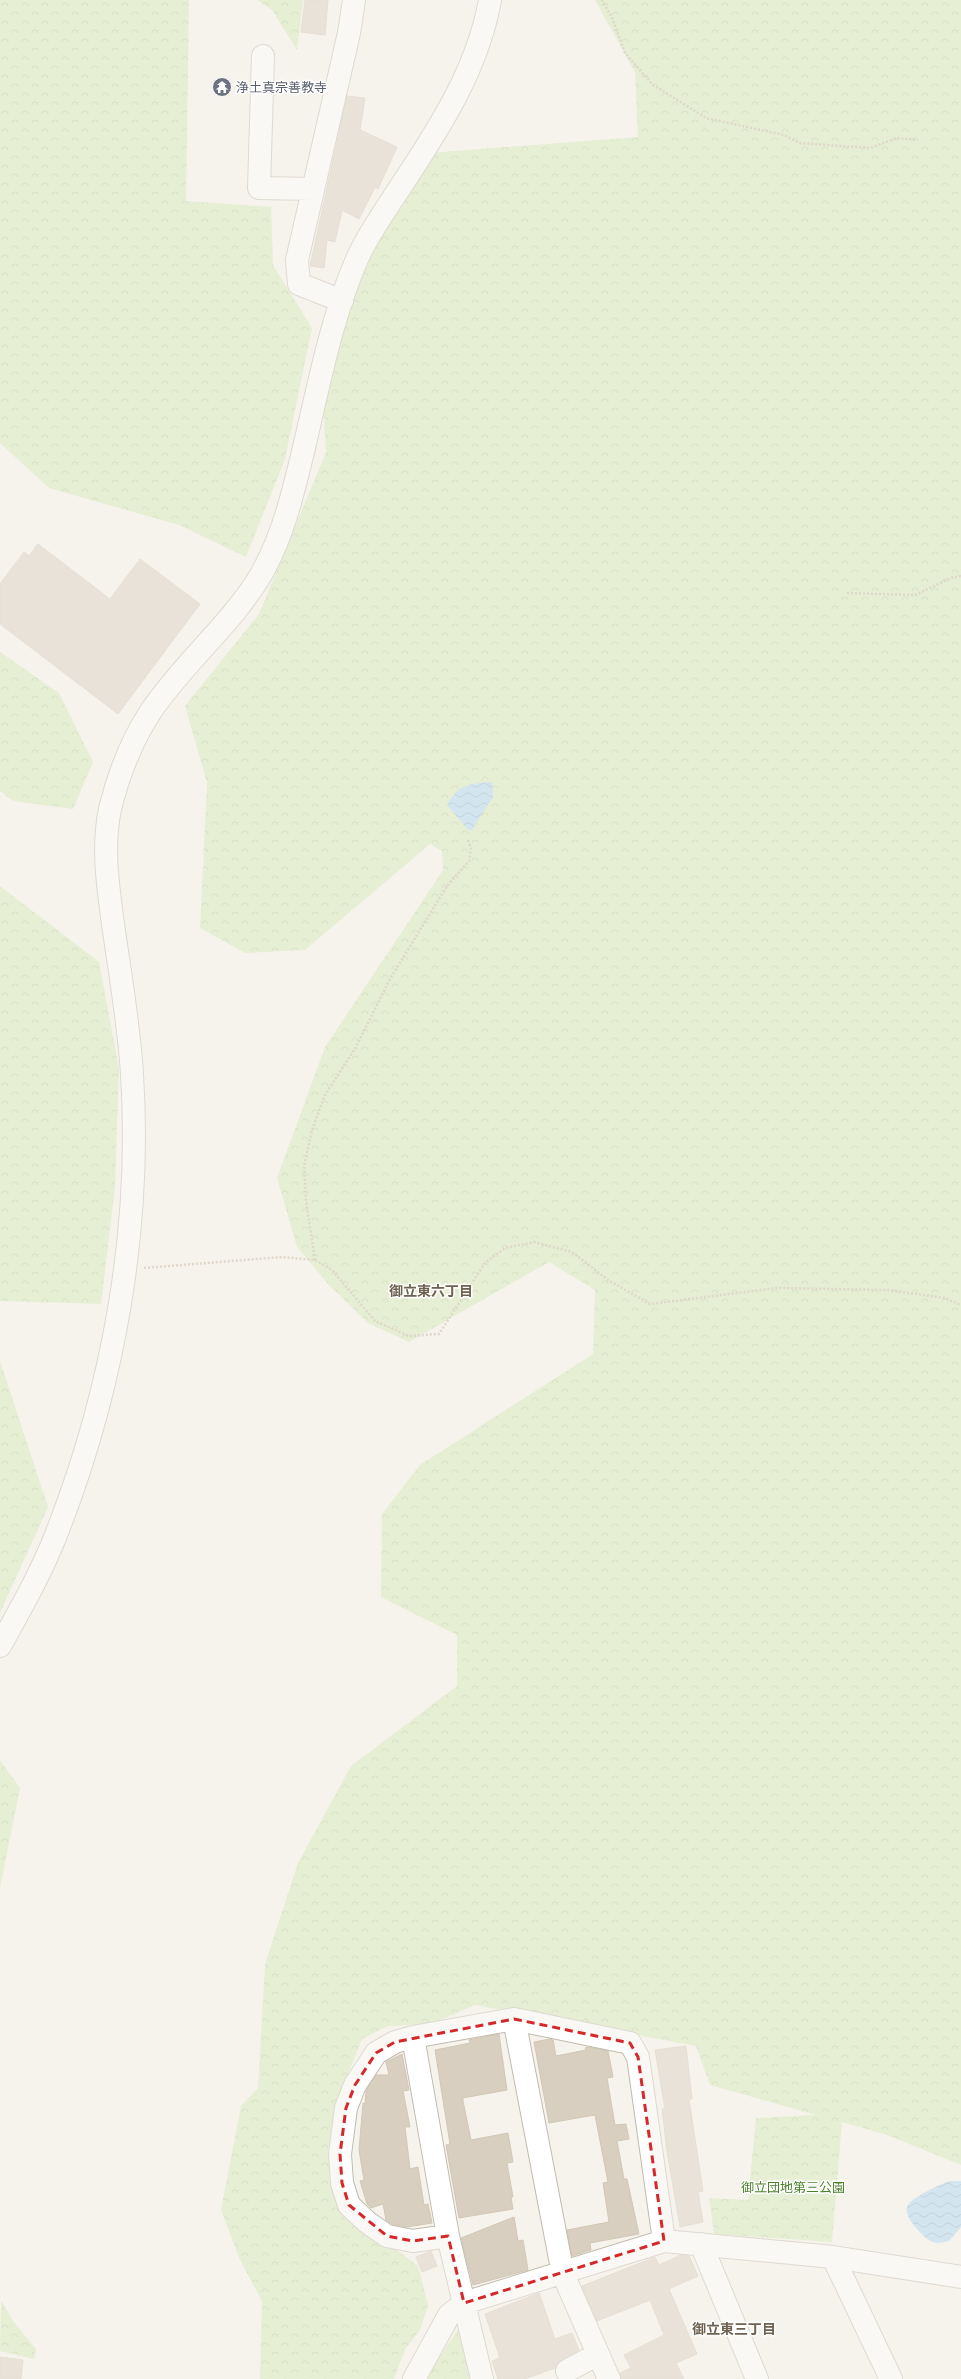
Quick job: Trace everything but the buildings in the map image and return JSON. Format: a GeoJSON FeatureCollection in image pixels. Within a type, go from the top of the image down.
{"type":"FeatureCollection","features":[{"type":"Feature","properties":{"kind":"street"},"geometry":{"type":"LineString","coordinates":[[342,301],[299,284],[297,260],[349,33],[354,0]]}},
{"type":"Feature","properties":{"kind":"street"},"geometry":{"type":"LineString","coordinates":[[0,1646],[26,1599],[55,1536],[83,1456],[105,1374],[126,1270],[133,1187],[133,1080],[107,881],[106,838],[111,807],[133,743],[151,710],[236,610],[260,577],[278,542],[291,506],[327,349],[349,278],[363,248],[449,109],[467,74],[482,33],[490,0]]}},
{"type":"Feature","properties":{"kind":"street"},"geometry":{"type":"LineString","coordinates":[[263,56],[259,188],[313,190]]}},
{"type":"Feature","properties":{"kind":"street"},"geometry":{"type":"LineString","coordinates":[[514,2019],[563,2274],[609,2379]]}},
{"type":"Feature","properties":{"kind":"street"},"geometry":{"type":"LineString","coordinates":[[448,2236],[413,2242],[387,2236],[367,2222],[349,2205],[342,2183],[340,2154],[346,2108],[355,2085],[376,2053],[395,2042],[413,2037],[514,2019],[630,2043],[638,2057],[664,2241]]}},
{"type":"Feature","properties":{"kind":"street"},"geometry":{"type":"LineString","coordinates":[[413,2037],[448,2236],[482,2379]]}},
{"type":"Feature","properties":{"kind":"street"},"geometry":{"type":"LineString","coordinates":[[414,2379],[449,2315],[464,2303],[563,2274],[664,2241],[833,2257],[961,2277]]}},
{"type":"Feature","properties":{"kind":"street"},"geometry":{"type":"LineString","coordinates":[[701,2244],[751,2377]]}},
{"type":"Feature","properties":{"kind":"street"},"geometry":{"type":"LineString","coordinates":[[833,2257],[891,2379]]}},
{"type":"Feature","properties":{"kind":"street"},"geometry":{"type":"LineString","coordinates":[[567,2371],[598,2354]]}},
{"type":"Feature","properties":{"kind":"path"},"geometry":{"type":"LineString","coordinates":[[602,0],[612,18],[625,52],[652,84],[706,118],[784,135],[799,143],[870,148],[897,138],[916,140]]}},
{"type":"Feature","properties":{"kind":"path"},"geometry":{"type":"LineString","coordinates":[[847,592],[915,595],[951,578],[961,576]]}},
{"type":"Feature","properties":{"kind":"path"},"geometry":{"type":"LineString","coordinates":[[315,1260],[306,1201],[304,1166],[312,1130],[324,1095],[356,1047],[390,979],[447,886],[468,861],[471,849],[468,840]]}},
{"type":"Feature","properties":{"kind":"path"},"geometry":{"type":"LineString","coordinates":[[126,1270],[282,1257],[315,1260],[332,1270],[376,1321],[409,1336],[439,1334],[485,1263],[505,1248],[534,1242],[572,1252],[608,1280],[650,1304],[777,1288],[888,1290],[945,1298],[961,1305]]}},
{"type":"Feature","properties":{"kind":"highlighted area"},"geometry":{"type":"Polygon","coordinates":[[[514,2019],[630,2043],[638,2057],[664,2241],[464,2303],[448,2236],[413,2241],[387,2236],[349,2205],[342,2183],[340,2154],[346,2108],[355,2085],[376,2053],[395,2042],[514,2019]]]}},
{"type":"Feature","properties":{"kind":"green space"},"geometry":{"type":"Polygon","coordinates":[[[0,0],[189,0],[186,201],[271,207],[273,265],[312,328],[285,459],[246,557],[179,525],[49,488],[0,443],[0,0]]]}},
{"type":"Feature","properties":{"kind":"green space"},"geometry":{"type":"Polygon","coordinates":[[[257,0],[303,0],[297,50],[272,10],[257,0]]]}},
{"type":"Feature","properties":{"kind":"green space","name":"御立団地第三公園"},"geometry":{"type":"Polygon","coordinates":[[[595,0],[961,0],[961,2165],[887,2135],[842,2122],[832,2242],[714,2234],[709,2198],[748,2200],[756,2118],[816,2115],[710,2085],[696,2046],[475,2005],[431,2024],[388,2026],[362,2039],[342,2089],[328,2150],[338,2206],[418,2266],[428,2305],[420,2330],[405,2349],[394,2379],[260,2379],[262,2301],[239,2258],[221,2210],[241,2106],[258,2088],[265,1964],[298,1863],[351,1766],[457,1686],[457,1635],[381,1597],[382,1514],[420,1465],[593,1354],[595,1290],[549,1262],[409,1342],[368,1323],[328,1284],[297,1247],[277,1178],[325,1047],[443,870],[442,851],[430,844],[305,950],[245,953],[200,928],[207,783],[185,706],[259,614],[326,452],[323,402],[368,249],[429,153],[638,137],[635,72],[595,0]]]}},
{"type":"Feature","properties":{"kind":"green space"},"geometry":{"type":"Polygon","coordinates":[[[0,652],[59,693],[93,762],[73,809],[13,801],[0,791],[0,652]]]}},
{"type":"Feature","properties":{"kind":"green space"},"geometry":{"type":"Polygon","coordinates":[[[0,886],[99,962],[119,1069],[115,1187],[101,1304],[0,1301],[0,886]]]}},
{"type":"Feature","properties":{"kind":"green space"},"geometry":{"type":"Polygon","coordinates":[[[0,1361],[48,1507],[0,1613],[0,1361]]]}},
{"type":"Feature","properties":{"kind":"green space"},"geometry":{"type":"Polygon","coordinates":[[[0,1760],[20,1788],[0,1888],[0,1760]]]}},
{"type":"Feature","properties":{"kind":"green space"},"geometry":{"type":"Polygon","coordinates":[[[1,2300],[13,2321],[36,2349],[34,2359],[0,2351],[1,2300]]]}},
{"type":"Feature","properties":{"kind":"green space"},"geometry":{"type":"Polygon","coordinates":[[[462,2324],[476,2379],[426,2379],[430,2371],[462,2324]]]}},
{"type":"Feature","properties":{"kind":"water"},"geometry":{"type":"Polygon","coordinates":[[[492,782],[493,797],[472,830],[468,830],[447,805],[455,793],[465,786],[477,783],[492,782]]]}},
{"type":"Feature","properties":{"kind":"water"},"geometry":{"type":"Polygon","coordinates":[[[950,2181],[961,2181],[961,2227],[949,2241],[935,2243],[919,2232],[914,2226],[910,2220],[907,2209],[908,2205],[915,2198],[950,2181]]]}},
{"type":"Feature","properties":{"kind":"place","name":"浄土真宗善教寺"},"geometry":{"type":"Point","coordinates":[222,87]}},
{"type":"Feature","properties":{"kind":"district","name":"御立東六丁目"},"geometry":{"type":"Point","coordinates":[431,1291]}},
{"type":"Feature","properties":{"kind":"district","name":"御立東三丁目"},"geometry":{"type":"Point","coordinates":[734,2329]}}]}
